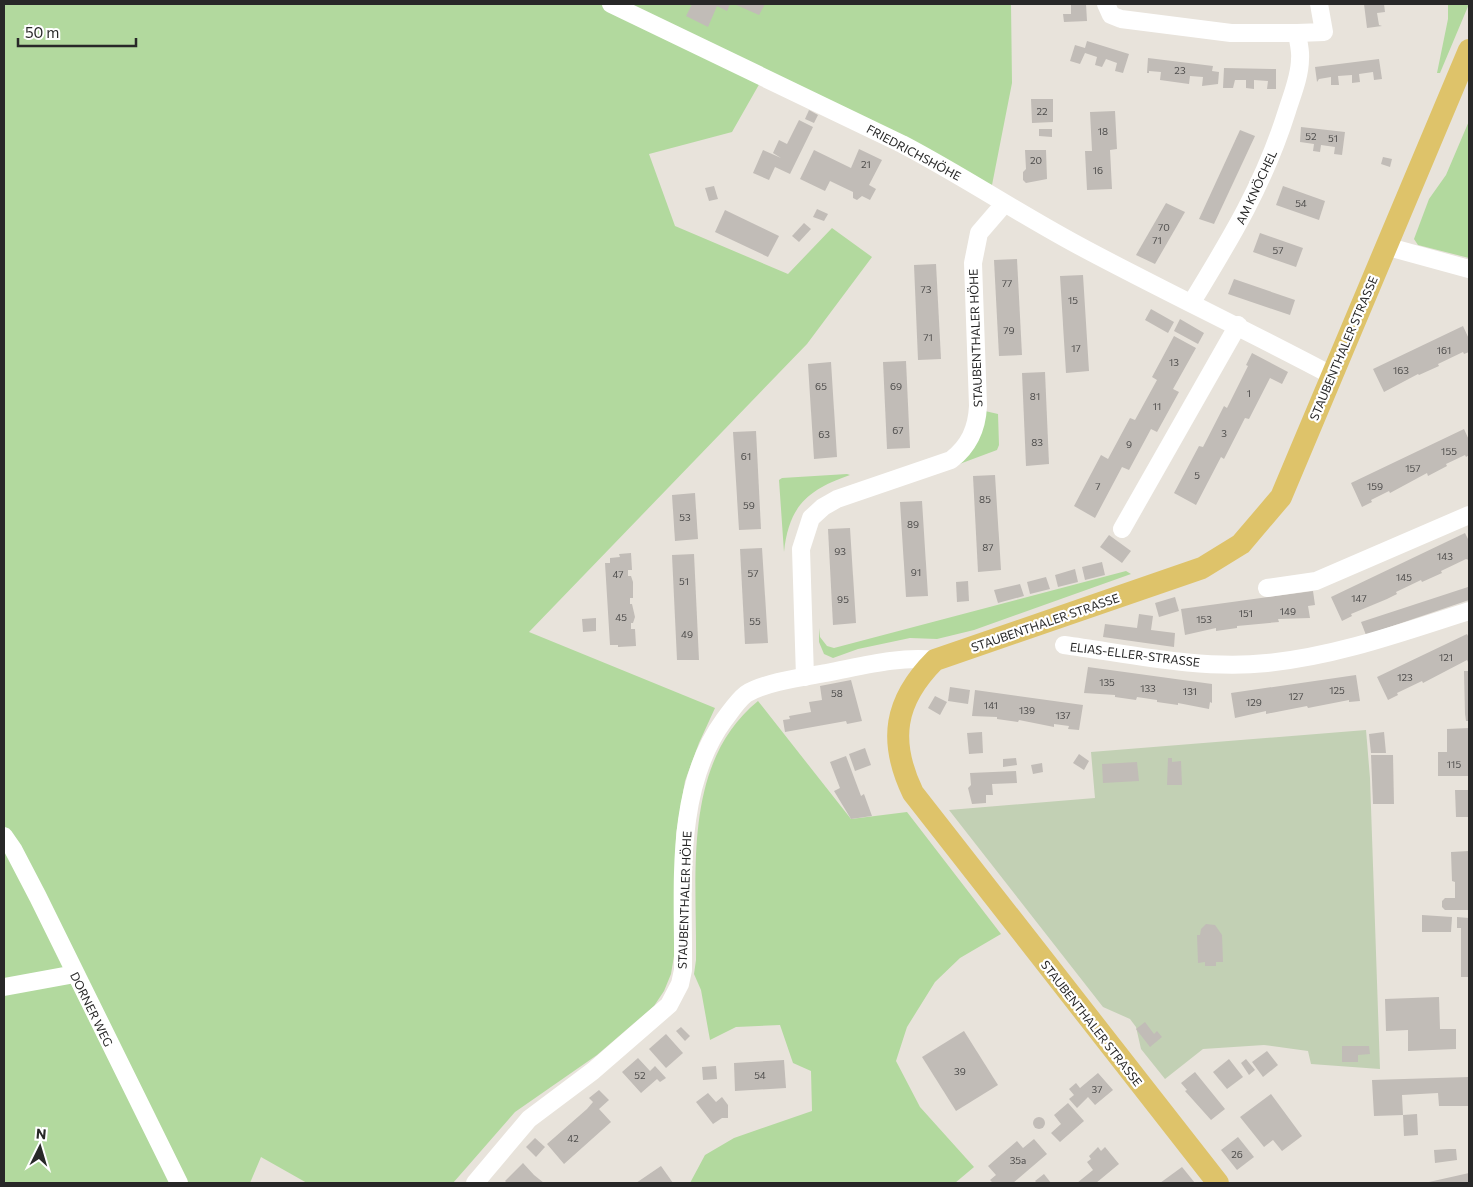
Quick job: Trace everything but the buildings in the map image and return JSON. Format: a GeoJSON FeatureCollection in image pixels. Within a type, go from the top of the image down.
{"type":"FeatureCollection","features":[{"type":"Feature","properties":{"kind":"main road","name":"STAUBENTHALER STRASSE"},"geometry":{"type":"LineString","coordinates":[[1218,1183],[914,793],[901,763],[897,744],[899,721],[905,699],[918,677],[935,660],[1202,568],[1241,544],[1281,497],[1469,50]]}},
{"type":"Feature","properties":{"kind":"street","name":"FRIEDRICHSHÖHE"},"geometry":{"type":"LineString","coordinates":[[611,4],[902,144],[942,165],[1004,204],[1087,250],[1238,325],[1331,375]]}},
{"type":"Feature","properties":{"kind":"street"},"geometry":{"type":"LineString","coordinates":[[1106,4],[1111,15],[1121,19],[1231,33],[1324,32],[1319,4]]}},
{"type":"Feature","properties":{"kind":"street","name":"AM KNÖCHEL"},"geometry":{"type":"LineString","coordinates":[[1192,302],[1233,236],[1258,189],[1277,143],[1299,66],[1297,33]]}},
{"type":"Feature","properties":{"kind":"street","name":"STAUBENTHALER HÖHE"},"geometry":{"type":"LineString","coordinates":[[805,677],[801,549],[811,518],[823,507],[837,499],[951,460],[961,452],[970,439],[976,425],[978,406],[973,263],[979,233],[1004,204]]}},
{"type":"Feature","properties":{"kind":"street"},"geometry":{"type":"LineString","coordinates":[[1386,246],[1469,269]]}},
{"type":"Feature","properties":{"kind":"street"},"geometry":{"type":"LineString","coordinates":[[1122,529],[1238,325]]}},
{"type":"Feature","properties":{"kind":"street"},"geometry":{"type":"LineString","coordinates":[[1267,588],[1316,581],[1469,515]]}},
{"type":"Feature","properties":{"kind":"street","name":"ELIAS-ELLER-STRASSE"},"geometry":{"type":"LineString","coordinates":[[1064,645],[1178,661],[1266,663],[1302,658],[1371,642],[1469,611]]}},
{"type":"Feature","properties":{"kind":"street","name":"STAUBENTHALER HÖHE"},"geometry":{"type":"LineString","coordinates":[[475,1183],[529,1119],[593,1072],[669,1006],[680,984],[683,970],[687,821],[694,787],[714,734],[737,702],[748,693],[805,677],[910,658],[935,660]]}},
{"type":"Feature","properties":{"kind":"street","name":"DORNER WEG"},"geometry":{"type":"LineString","coordinates":[[4,836],[13,848],[34,888],[178,1183]]}},
{"type":"Feature","properties":{"kind":"street"},"geometry":{"type":"LineString","coordinates":[[4,987],[75,974]]}},
{"type":"Feature","properties":{"kind":"green space"},"geometry":{"type":"Polygon","coordinates":[[[4,4],[1011,4],[1012,83],[992,185],[761,81],[732,132],[649,154],[675,226],[788,274],[832,228],[872,257],[807,344],[529,632],[715,708],[685,781],[676,834],[675,950],[671,974],[664,991],[654,1006],[597,1055],[515,1112],[453,1183],[307,1183],[261,1157],[250,1183],[4,1183],[4,4]]]}},
{"type":"Feature","properties":{"kind":"green space"},"geometry":{"type":"Polygon","coordinates":[[[1448,4],[1469,4],[1440,73],[1437,73],[1448,19],[1448,4]]]}},
{"type":"Feature","properties":{"kind":"green space"},"geometry":{"type":"Polygon","coordinates":[[[1469,121],[1469,258],[1418,245],[1414,239],[1429,199],[1446,175],[1469,121]]]}},
{"type":"Feature","properties":{"kind":"green space"},"geometry":{"type":"Polygon","coordinates":[[[985,411],[998,414],[999,445],[997,450],[946,469],[985,411]]]}},
{"type":"Feature","properties":{"kind":"green space"},"geometry":{"type":"Polygon","coordinates":[[[850,475],[822,487],[803,502],[790,523],[784,552],[779,480],[782,478],[850,475]]]}},
{"type":"Feature","properties":{"kind":"green space"},"geometry":{"type":"Polygon","coordinates":[[[1126,571],[1131,574],[974,630],[937,639],[910,638],[858,649],[833,658],[824,654],[819,642],[819,628],[820,637],[827,646],[834,648],[1126,571]]]}},
{"type":"Feature","properties":{"kind":"green space"},"geometry":{"type":"Polygon","coordinates":[[[758,701],[851,819],[907,812],[1001,934],[960,958],[935,982],[907,1027],[896,1061],[920,1107],[974,1167],[955,1183],[690,1183],[705,1155],[734,1138],[812,1111],[811,1071],[793,1063],[780,1025],[736,1027],[710,1040],[701,990],[694,974],[696,960],[696,856],[699,821],[705,787],[716,755],[734,726],[758,701]]]}},
{"type":"Feature","properties":{"kind":"green space"},"geometry":{"type":"Polygon","coordinates":[[[1366,730],[1370,778],[1380,1069],[1311,1064],[1308,1051],[1264,1045],[1203,1049],[1165,1079],[1141,1049],[1136,1027],[1130,1019],[1103,1007],[949,810],[1095,798],[1091,752],[1366,730]]]}}]}
